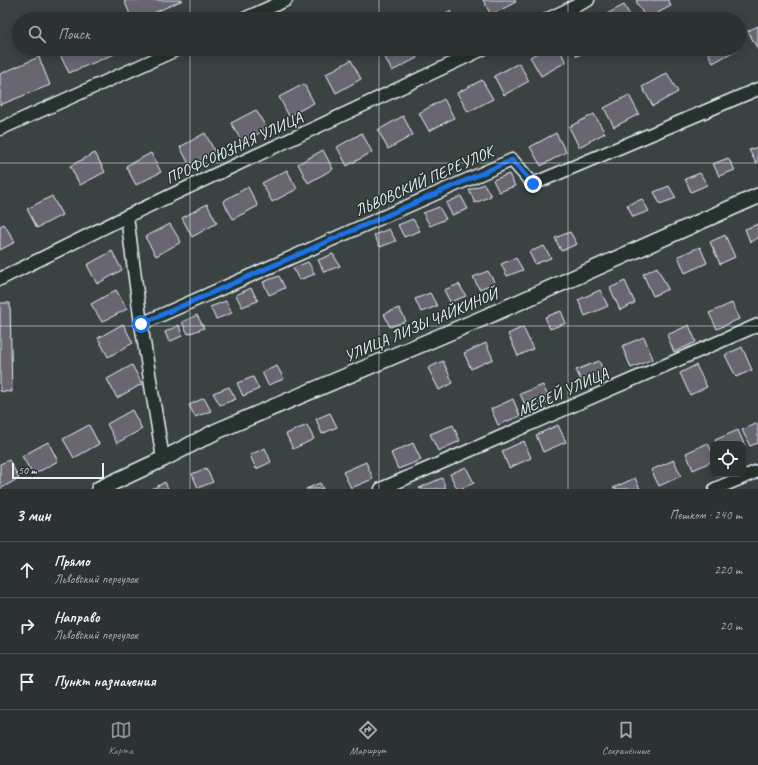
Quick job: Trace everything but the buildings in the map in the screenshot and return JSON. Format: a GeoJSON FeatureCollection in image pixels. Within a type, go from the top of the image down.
{"type":"FeatureCollection","features":[{"type":"Feature","properties":{"kind":"street"},"geometry":{"type":"LineString","coordinates":[[259,12],[286,0]]}},
{"type":"Feature","properties":{"kind":"street"},"geometry":{"type":"LineString","coordinates":[[563,12],[588,0]]}},
{"type":"Feature","properties":{"kind":"street"},"geometry":{"type":"LineString","coordinates":[[0,129],[162,56]]}},
{"type":"Feature","properties":{"kind":"street","name":"ПРОФСОЮЗНАЯ УЛИЦА"},"geometry":{"type":"LineString","coordinates":[[0,279],[127,216],[469,56]]}},
{"type":"Feature","properties":{"kind":"street","name":"ЛЬВОВСКИЙ ПЕРЕУЛОК"},"geometry":{"type":"LineString","coordinates":[[141,324],[512,160],[533,184],[758,89]]}},
{"type":"Feature","properties":{"kind":"street","name":"УЛИЦА ЛИЗЫ ЧАЙКИНОЙ"},"geometry":{"type":"LineString","coordinates":[[99,489],[218,431],[474,322],[758,196]]}},
{"type":"Feature","properties":{"kind":"street"},"geometry":{"type":"LineString","coordinates":[[127,216],[141,324],[163,459]]}},
{"type":"Feature","properties":{"kind":"street","name":"МЕРЕЙ УЛИЦА"},"geometry":{"type":"LineString","coordinates":[[381,489],[758,325]]}},
{"type":"Feature","properties":{"kind":"street"},"geometry":{"type":"LineString","coordinates":[[715,489],[758,471]]}},
{"type":"Feature","properties":{"kind":"route"},"geometry":{"type":"LineString","coordinates":[[141,324],[512,160],[533,184]]}}]}
